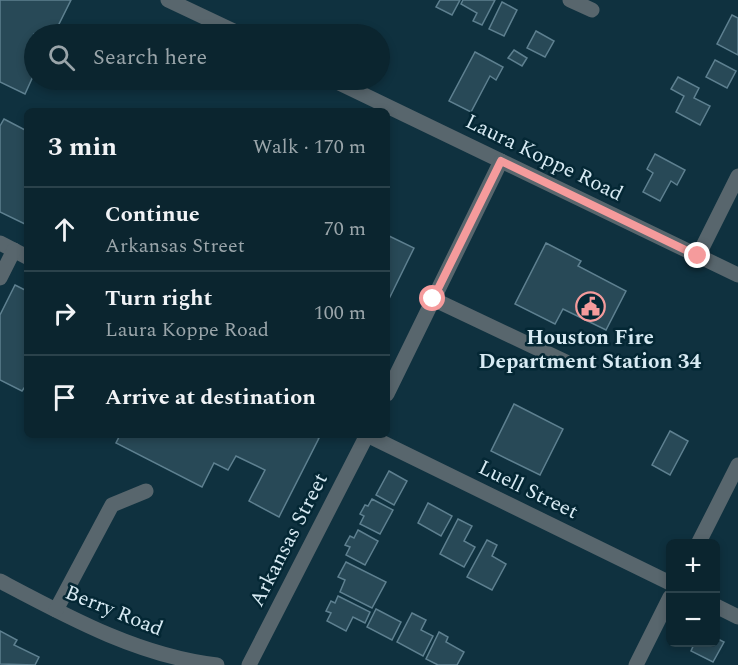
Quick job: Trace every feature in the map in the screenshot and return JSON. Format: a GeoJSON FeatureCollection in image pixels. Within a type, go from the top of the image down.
{"type":"FeatureCollection","features":[{"type":"Feature","properties":{"kind":"street"},"geometry":{"type":"LineString","coordinates":[[168,0],[219,24]]}},
{"type":"Feature","properties":{"kind":"street"},"geometry":{"type":"LineString","coordinates":[[570,0],[592,10]]}},
{"type":"Feature","properties":{"kind":"street","name":"Laura Koppe Road"},"geometry":{"type":"LineString","coordinates":[[354,90],[738,275]]}},
{"type":"Feature","properties":{"kind":"street"},"geometry":{"type":"LineString","coordinates":[[390,388],[501,161]]}},
{"type":"Feature","properties":{"kind":"street"},"geometry":{"type":"LineString","coordinates":[[698,256],[738,176]]}},
{"type":"Feature","properties":{"kind":"street"},"geometry":{"type":"LineString","coordinates":[[0,243],[20,254],[0,278]]}},
{"type":"Feature","properties":{"kind":"street"},"geometry":{"type":"LineString","coordinates":[[433,299],[566,362]]}},
{"type":"Feature","properties":{"kind":"street","name":"Arkansas Street"},"geometry":{"type":"LineString","coordinates":[[249,665],[365,438]]}},
{"type":"Feature","properties":{"kind":"street","name":"Luell Street"},"geometry":{"type":"LineString","coordinates":[[373,438],[666,581]]}},
{"type":"Feature","properties":{"kind":"street"},"geometry":{"type":"LineString","coordinates":[[700,539],[738,465]]}},
{"type":"Feature","properties":{"kind":"street"},"geometry":{"type":"LineString","coordinates":[[56,610],[112,505],[146,491]]}},
{"type":"Feature","properties":{"kind":"street","name":"Berry Road"},"geometry":{"type":"LineString","coordinates":[[0,581],[98,630],[166,655],[217,665]]}},
{"type":"Feature","properties":{"kind":"street"},"geometry":{"type":"LineString","coordinates":[[636,665],[666,605]]}},
{"type":"Feature","properties":{"kind":"street"},"geometry":{"type":"LineString","coordinates":[[720,608],[738,618]]}},
{"type":"Feature","properties":{"kind":"building"},"geometry":{"type":"Polygon","coordinates":[[[0,0],[71,0],[59,24],[24,24],[24,90],[27,90],[25,94],[0,82],[0,0]]]}},
{"type":"Feature","properties":{"kind":"building"},"geometry":{"type":"Polygon","coordinates":[[[440,0],[460,0],[452,15],[436,7],[440,0]]]}},
{"type":"Feature","properties":{"kind":"building"},"geometry":{"type":"Polygon","coordinates":[[[463,0],[495,0],[482,25],[473,21],[477,13],[461,4],[463,0]]]}},
{"type":"Feature","properties":{"kind":"building"},"geometry":{"type":"Polygon","coordinates":[[[502,2],[517,10],[504,36],[489,29],[502,2]]]}},
{"type":"Feature","properties":{"kind":"building"},"geometry":{"type":"Polygon","coordinates":[[[732,15],[738,18],[738,55],[717,44],[732,15]]]}},
{"type":"Feature","properties":{"kind":"building"},"geometry":{"type":"Polygon","coordinates":[[[536,31],[554,41],[545,57],[527,48],[536,31]]]}},
{"type":"Feature","properties":{"kind":"building"},"geometry":{"type":"Polygon","coordinates":[[[514,50],[527,58],[522,66],[508,58],[514,50]]]}},
{"type":"Feature","properties":{"kind":"building"},"geometry":{"type":"Polygon","coordinates":[[[475,52],[503,67],[496,80],[490,76],[471,112],[449,101],[475,52]]]}},
{"type":"Feature","properties":{"kind":"building"},"geometry":{"type":"Polygon","coordinates":[[[715,60],[736,71],[727,88],[706,77],[715,60]]]}},
{"type":"Feature","properties":{"kind":"building"},"geometry":{"type":"Polygon","coordinates":[[[678,77],[699,88],[694,98],[710,106],[700,125],[676,112],[684,96],[671,89],[678,77]]]}},
{"type":"Feature","properties":{"kind":"building"},"geometry":{"type":"Polygon","coordinates":[[[4,119],[24,129],[24,224],[0,212],[0,126],[4,119]]]}},
{"type":"Feature","properties":{"kind":"building"},"geometry":{"type":"Polygon","coordinates":[[[655,154],[685,170],[677,185],[671,181],[660,201],[643,192],[653,173],[647,169],[655,154]]]}},
{"type":"Feature","properties":{"kind":"building"},"geometry":{"type":"Polygon","coordinates":[[[390,236],[414,248],[390,297],[390,236]]]}},
{"type":"Feature","properties":{"kind":"building"},"geometry":{"type":"Polygon","coordinates":[[[546,243],[581,261],[578,266],[626,291],[606,330],[563,309],[555,324],[515,304],[546,243]]]}},
{"type":"Feature","properties":{"kind":"building"},"geometry":{"type":"Polygon","coordinates":[[[15,285],[24,290],[24,388],[22,391],[0,380],[0,315],[15,285]]]}},
{"type":"Feature","properties":{"kind":"building"},"geometry":{"type":"Polygon","coordinates":[[[514,404],[563,429],[540,475],[491,451],[514,404]]]}},
{"type":"Feature","properties":{"kind":"building"},"geometry":{"type":"Polygon","coordinates":[[[670,431],[688,441],[670,475],[652,465],[670,431]]]}},
{"type":"Feature","properties":{"kind":"building"},"geometry":{"type":"Polygon","coordinates":[[[118,438],[319,438],[279,517],[249,501],[265,470],[236,456],[228,470],[214,463],[202,487],[116,443],[118,438]]]}},
{"type":"Feature","properties":{"kind":"building"},"geometry":{"type":"Polygon","coordinates":[[[389,471],[407,481],[394,505],[376,495],[389,471]]]}},
{"type":"Feature","properties":{"kind":"building"},"geometry":{"type":"Polygon","coordinates":[[[372,499],[393,510],[380,534],[360,524],[364,516],[360,514],[372,499]]]}},
{"type":"Feature","properties":{"kind":"building"},"geometry":{"type":"Polygon","coordinates":[[[428,503],[452,516],[441,536],[418,523],[428,503]]]}},
{"type":"Feature","properties":{"kind":"building"},"geometry":{"type":"Polygon","coordinates":[[[458,519],[472,526],[464,541],[475,547],[464,567],[440,554],[458,519]]]}},
{"type":"Feature","properties":{"kind":"building"},"geometry":{"type":"Polygon","coordinates":[[[358,530],[378,541],[365,565],[346,555],[350,547],[345,545],[350,536],[354,538],[358,530]]]}},
{"type":"Feature","properties":{"kind":"building"},"geometry":{"type":"Polygon","coordinates":[[[487,540],[497,545],[492,556],[506,564],[492,590],[467,577],[487,540]]]}},
{"type":"Feature","properties":{"kind":"building"},"geometry":{"type":"Polygon","coordinates":[[[346,562],[386,582],[372,608],[340,592],[345,580],[338,577],[346,562]]]}},
{"type":"Feature","properties":{"kind":"building"},"geometry":{"type":"Polygon","coordinates":[[[338,596],[370,612],[365,623],[353,617],[346,631],[327,621],[331,613],[326,611],[331,601],[335,603],[338,596]]]}},
{"type":"Feature","properties":{"kind":"building"},"geometry":{"type":"Polygon","coordinates":[[[376,609],[401,622],[392,640],[367,627],[376,609]]]}},
{"type":"Feature","properties":{"kind":"building"},"geometry":{"type":"Polygon","coordinates":[[[412,613],[426,620],[421,630],[433,636],[423,656],[397,642],[412,613]]]}},
{"type":"Feature","properties":{"kind":"building"},"geometry":{"type":"Polygon","coordinates":[[[0,631],[17,640],[14,645],[39,657],[35,665],[0,664],[0,631]]]}},
{"type":"Feature","properties":{"kind":"building"},"geometry":{"type":"Polygon","coordinates":[[[439,632],[448,637],[446,642],[464,652],[457,665],[438,665],[426,659],[439,632]]]}},
{"type":"Feature","properties":{"kind":"building"},"geometry":{"type":"Polygon","coordinates":[[[720,640],[724,642],[713,662],[691,651],[693,647],[720,647],[720,640]]]}},
{"type":"Feature","properties":{"kind":"place","name":"Houston Fire Department Station 34"},"geometry":{"type":"Point","coordinates":[590,307]}},
{"type":"Feature","properties":{"kind":"route"},"geometry":{"type":"LineString","coordinates":[[433,299],[501,161],[698,256]]}}]}
